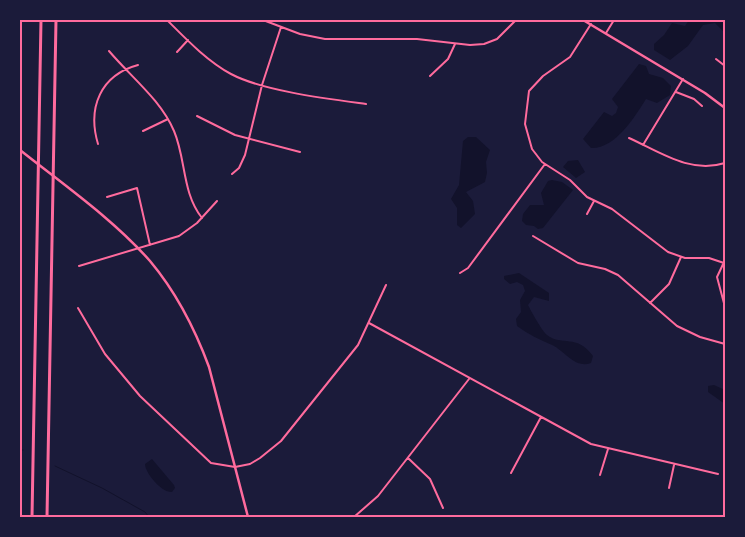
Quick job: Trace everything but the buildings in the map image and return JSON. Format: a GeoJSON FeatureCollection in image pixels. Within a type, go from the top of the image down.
{"type":"FeatureCollection","features":[{"type":"Feature","properties":{"kind":"highway"},"geometry":{"type":"LineString","coordinates":[[32,517],[41,20]]}},
{"type":"Feature","properties":{"kind":"highway"},"geometry":{"type":"LineString","coordinates":[[47,517],[56,20]]}},
{"type":"Feature","properties":{"kind":"street"},"geometry":{"type":"LineString","coordinates":[[167,20],[226,71],[262,85],[323,98],[366,104]]}},
{"type":"Feature","properties":{"kind":"street"},"geometry":{"type":"LineString","coordinates":[[263,20],[307,36],[332,40],[404,39],[474,45],[488,43],[505,33],[516,20]]}},
{"type":"Feature","properties":{"kind":"street"},"geometry":{"type":"LineString","coordinates":[[583,20],[683,79],[725,108]]}},
{"type":"Feature","properties":{"kind":"street"},"geometry":{"type":"LineString","coordinates":[[606,33],[614,20]]}},
{"type":"Feature","properties":{"kind":"street"},"geometry":{"type":"LineString","coordinates":[[591,24],[572,54],[539,80],[528,94],[525,119],[526,134],[532,149],[545,164],[594,201],[612,209],[664,250],[681,257],[709,258],[724,262],[717,277],[725,307]]}},
{"type":"Feature","properties":{"kind":"street"},"geometry":{"type":"LineString","coordinates":[[232,174],[241,165],[262,85],[281,27]]}},
{"type":"Feature","properties":{"kind":"street"},"geometry":{"type":"LineString","coordinates":[[177,52],[188,40]]}},
{"type":"Feature","properties":{"kind":"street"},"geometry":{"type":"LineString","coordinates":[[430,76],[448,59],[455,44]]}},
{"type":"Feature","properties":{"kind":"street"},"geometry":{"type":"LineString","coordinates":[[109,51],[160,107],[168,119],[177,140],[192,203],[202,218]]}},
{"type":"Feature","properties":{"kind":"street"},"geometry":{"type":"LineString","coordinates":[[716,59],[725,66]]}},
{"type":"Feature","properties":{"kind":"street"},"geometry":{"type":"LineString","coordinates":[[98,144],[96,112],[99,95],[110,79],[124,69],[138,65]]}},
{"type":"Feature","properties":{"kind":"street"},"geometry":{"type":"LineString","coordinates":[[644,145],[683,79]]}},
{"type":"Feature","properties":{"kind":"street"},"geometry":{"type":"LineString","coordinates":[[676,92],[694,99],[702,106]]}},
{"type":"Feature","properties":{"kind":"street"},"geometry":{"type":"LineString","coordinates":[[197,116],[220,129],[249,139],[300,152]]}},
{"type":"Feature","properties":{"kind":"street"},"geometry":{"type":"LineString","coordinates":[[143,131],[168,119]]}},
{"type":"Feature","properties":{"kind":"street"},"geometry":{"type":"LineString","coordinates":[[629,138],[693,166],[706,167],[725,163]]}},
{"type":"Feature","properties":{"kind":"street"},"geometry":{"type":"LineString","coordinates":[[20,150],[138,248],[170,290],[200,344],[214,384],[248,517]]}},
{"type":"Feature","properties":{"kind":"street"},"geometry":{"type":"LineString","coordinates":[[460,273],[468,268],[545,164]]}},
{"type":"Feature","properties":{"kind":"street"},"geometry":{"type":"LineString","coordinates":[[107,197],[137,188],[150,245]]}},
{"type":"Feature","properties":{"kind":"street"},"geometry":{"type":"LineString","coordinates":[[79,266],[179,236],[202,218],[217,201]]}},
{"type":"Feature","properties":{"kind":"street"},"geometry":{"type":"LineString","coordinates":[[587,214],[594,201]]}},
{"type":"Feature","properties":{"kind":"street"},"geometry":{"type":"LineString","coordinates":[[533,236],[578,263],[605,269],[618,275],[667,319],[687,332],[725,344]]}},
{"type":"Feature","properties":{"kind":"street"},"geometry":{"type":"LineString","coordinates":[[650,303],[669,284],[681,257]]}},
{"type":"Feature","properties":{"kind":"street"},"geometry":{"type":"LineString","coordinates":[[78,308],[110,360],[140,396],[211,462],[235,467],[250,464],[281,441],[350,357],[369,323],[386,285]]}},
{"type":"Feature","properties":{"kind":"street"},"geometry":{"type":"LineString","coordinates":[[369,323],[591,444],[608,450],[718,474]]}},
{"type":"Feature","properties":{"kind":"street"},"geometry":{"type":"LineString","coordinates":[[354,517],[358,516],[378,496],[469,379]]}},
{"type":"Feature","properties":{"kind":"street"},"geometry":{"type":"LineString","coordinates":[[511,473],[541,417]]}},
{"type":"Feature","properties":{"kind":"street"},"geometry":{"type":"LineString","coordinates":[[600,474],[608,450]]}},
{"type":"Feature","properties":{"kind":"street"},"geometry":{"type":"LineString","coordinates":[[408,458],[430,479],[443,508]]}},
{"type":"Feature","properties":{"kind":"street"},"geometry":{"type":"LineString","coordinates":[[669,488],[674,465]]}},
{"type":"Feature","properties":{"kind":"shaded area"},"geometry":{"type":"Polygon","coordinates":[[[689,20],[725,20],[725,33],[715,23],[703,25],[688,46],[670,60],[654,50],[654,44],[664,35],[672,23],[685,26],[689,20]]]}},
{"type":"Feature","properties":{"kind":"shaded area"},"geometry":{"type":"Polygon","coordinates":[[[639,64],[646,66],[649,74],[663,78],[671,86],[670,95],[657,103],[646,99],[630,123],[616,138],[600,147],[591,148],[583,139],[604,112],[612,116],[616,113],[618,107],[612,99],[639,64]]]}},
{"type":"Feature","properties":{"kind":"shaded area"},"geometry":{"type":"Polygon","coordinates":[[[468,137],[476,137],[490,150],[486,162],[487,173],[485,182],[466,192],[473,201],[475,214],[461,228],[457,225],[457,208],[451,199],[459,185],[463,141],[468,137]]]}},
{"type":"Feature","properties":{"kind":"shaded area"},"geometry":{"type":"Polygon","coordinates":[[[578,160],[585,172],[576,178],[563,167],[568,161],[578,160]]]}},
{"type":"Feature","properties":{"kind":"shaded area"},"geometry":{"type":"Polygon","coordinates":[[[548,181],[562,182],[573,190],[543,228],[538,229],[534,226],[526,225],[522,221],[523,214],[530,205],[544,205],[541,193],[548,181]]]}},
{"type":"Feature","properties":{"kind":"shaded area"},"geometry":{"type":"Polygon","coordinates":[[[519,273],[549,293],[549,301],[534,297],[528,305],[545,333],[559,340],[575,342],[581,345],[593,356],[591,363],[580,364],[575,362],[557,348],[517,326],[516,319],[521,312],[520,300],[525,291],[523,285],[517,282],[510,284],[504,279],[504,276],[519,273]]]}},
{"type":"Feature","properties":{"kind":"shaded area"},"geometry":{"type":"Polygon","coordinates":[[[714,385],[725,390],[725,404],[708,392],[708,386],[714,385]]]}},
{"type":"Feature","properties":{"kind":"shaded area"},"geometry":{"type":"Polygon","coordinates":[[[152,459],[174,485],[175,488],[172,492],[159,486],[148,472],[145,464],[152,459]]]}},
{"type":"Feature","properties":{"kind":"waterway"},"geometry":{"type":"LineString","coordinates":[[55,466],[102,488],[145,512],[149,517]]}}]}
